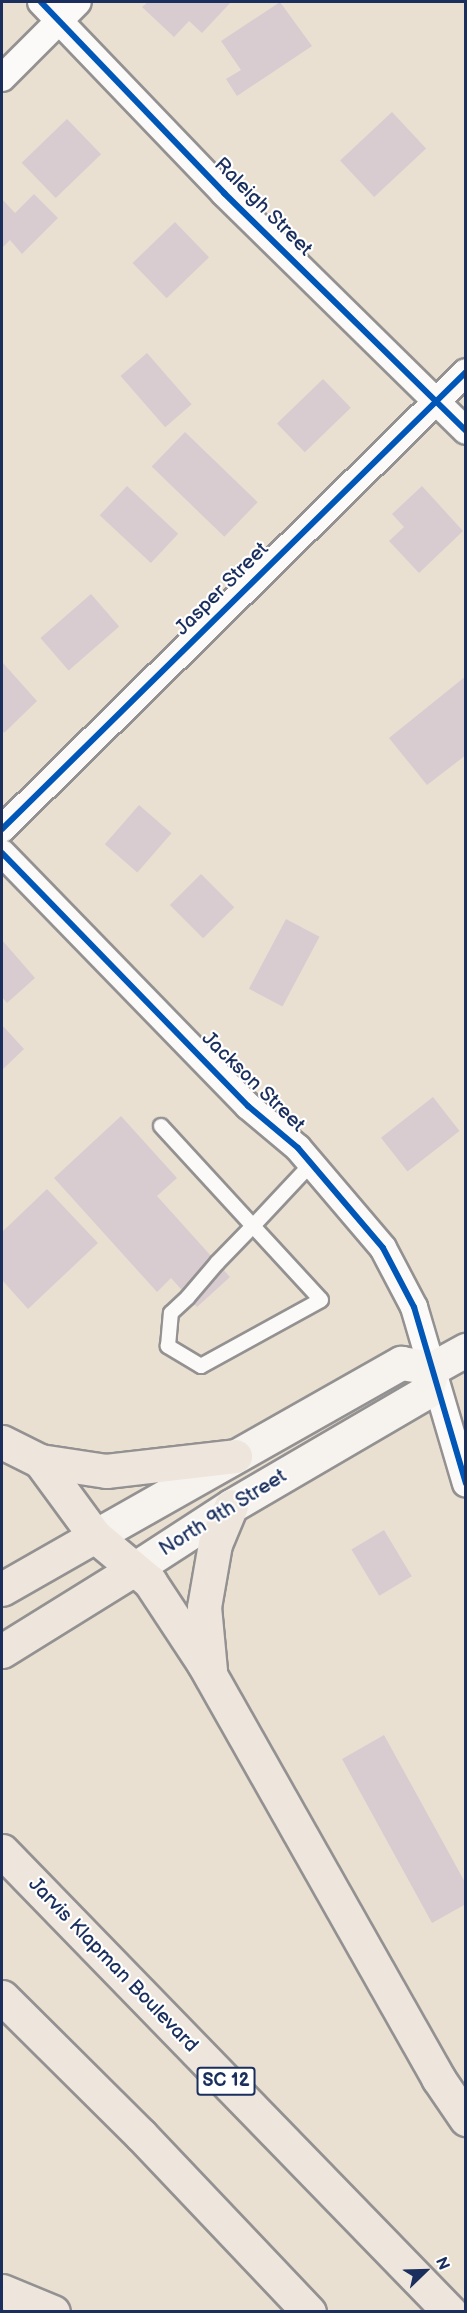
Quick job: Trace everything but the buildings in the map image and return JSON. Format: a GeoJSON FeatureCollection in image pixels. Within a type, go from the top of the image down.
{"type":"FeatureCollection","features":[{"type":"Feature","properties":{"kind":"main road"},"geometry":{"type":"LineString","coordinates":[[2,1442],[40,1461],[106,1471],[235,1456]]}},
{"type":"Feature","properties":{"kind":"main road"},"geometry":{"type":"LineString","coordinates":[[40,1461],[95,1536],[150,1582],[211,1678],[438,2078],[465,2119]]}},
{"type":"Feature","properties":{"kind":"main road"},"geometry":{"type":"LineString","coordinates":[[211,1678],[204,1606],[215,1544],[231,1506]]}},
{"type":"Feature","properties":{"kind":"main road","name":"North 9th Street"},"geometry":{"type":"LineString","coordinates":[[2,1589],[95,1536]]}},
{"type":"Feature","properties":{"kind":"main road","name":"North 9th Street"},"geometry":{"type":"LineString","coordinates":[[3,1651],[134,1569]]}},
{"type":"Feature","properties":{"kind":"main road","name":"Jarvis Klapman Boulevard"},"geometry":{"type":"LineString","coordinates":[[2,1851],[450,2312]]}},
{"type":"Feature","properties":{"kind":"main road"},"geometry":{"type":"LineString","coordinates":[[2,1996],[141,2135],[309,2312]]}},
{"type":"Feature","properties":{"kind":"main road"},"geometry":{"type":"LineString","coordinates":[[2,2291],[53,2312]]}},
{"type":"Feature","properties":{"kind":"street","name":"Raleigh Street"},"geometry":{"type":"LineString","coordinates":[[41,2],[225,193],[465,431]]}},
{"type":"Feature","properties":{"kind":"street"},"geometry":{"type":"LineString","coordinates":[[2,78],[78,2]]}},
{"type":"Feature","properties":{"kind":"street","name":"Jasper Street"},"geometry":{"type":"LineString","coordinates":[[2,830],[465,372]]}},
{"type":"Feature","properties":{"kind":"street","name":"Jackson Street"},"geometry":{"type":"LineString","coordinates":[[2,853],[248,1106],[312,1163],[383,1248],[400,1276],[414,1307],[465,1484]]}},
{"type":"Feature","properties":{"kind":"street"},"geometry":{"type":"LineString","coordinates":[[433,1368],[465,1350]]}},
{"type":"Feature","properties":{"kind":"street","name":"North 9th Street"},"geometry":{"type":"LineString","coordinates":[[95,1536],[401,1363],[433,1368],[426,1392],[231,1506],[134,1569]]}},
{"type":"Feature","properties":{"kind":"lane"},"geometry":{"type":"LineString","coordinates":[[161,1126],[253,1226],[321,1300],[201,1366],[168,1346],[171,1313],[253,1226],[312,1163]]}},
{"type":"Feature","properties":{"kind":"cycle path"},"geometry":{"type":"LineString","coordinates":[[41,2],[224,193],[466,431]]}},
{"type":"Feature","properties":{"kind":"cycle path"},"geometry":{"type":"LineString","coordinates":[[2,829],[466,372]]}},
{"type":"Feature","properties":{"kind":"cycle path"},"geometry":{"type":"LineString","coordinates":[[2,853],[248,1106],[298,1148],[383,1248],[414,1307],[466,1484]]}}]}
